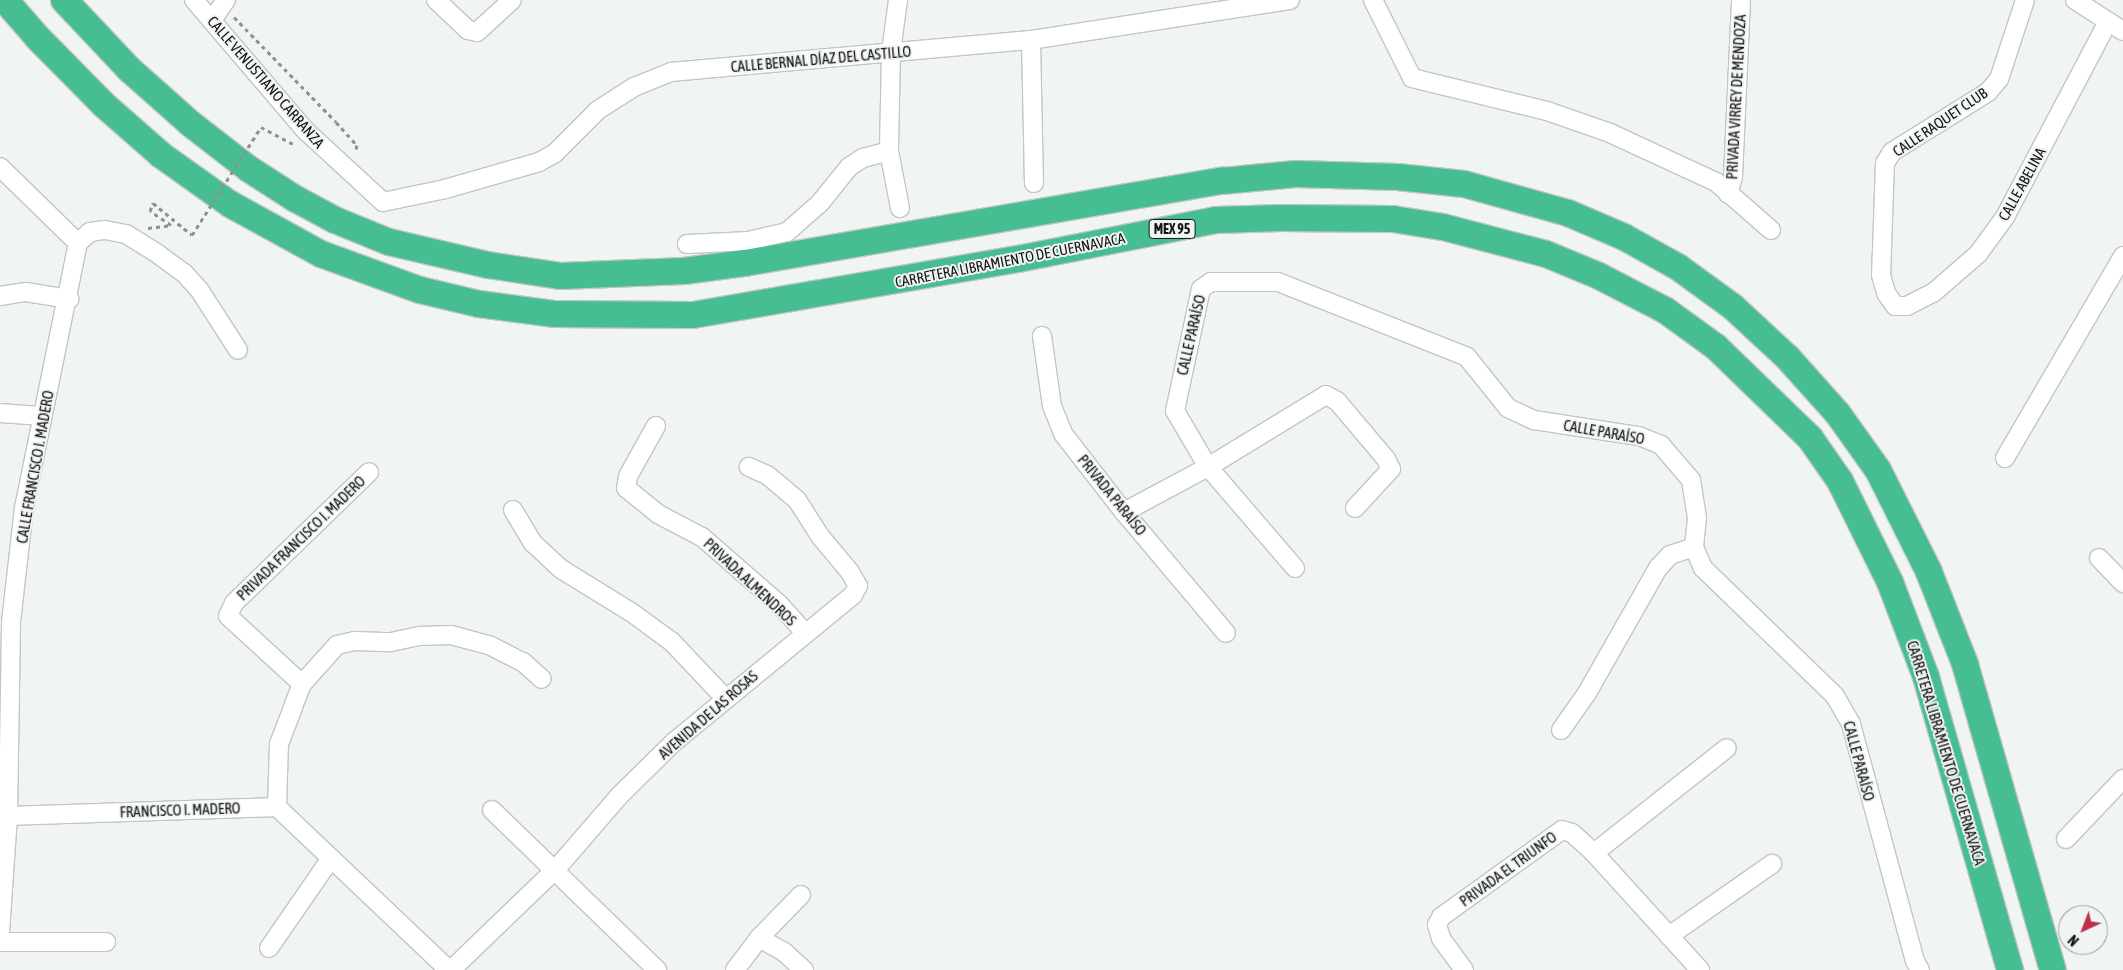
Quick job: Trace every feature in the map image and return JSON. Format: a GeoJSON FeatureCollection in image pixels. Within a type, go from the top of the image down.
{"type":"FeatureCollection","features":[{"type":"Feature","properties":{"kind":"highway","name":"CARRETERA LIBRAMIENTO DE CUERNAVACA"},"geometry":{"type":"LineString","coordinates":[[5,0],[38,38],[110,110],[161,155],[230,204],[321,254],[420,290],[479,304],[555,314],[694,315],[980,266],[1216,220],[1291,218],[1393,219],[1443,227],[1546,254],[1599,276],[1665,310],[1716,347],[1810,438],[1840,481],[1890,582],[1926,677],[2010,970]]}},
{"type":"Feature","properties":{"kind":"highway"},"geometry":{"type":"LineString","coordinates":[[64,0],[129,69],[190,124],[249,169],[294,198],[335,220],[389,242],[506,268],[561,276],[684,271],[1222,181],[1296,174],[1398,177],[1464,184],[1568,214],[1624,237],[1678,267],[1733,307],[1774,345],[1838,414],[1878,470],[1930,572],[1965,664],[2053,970]]}},
{"type":"Feature","properties":{"kind":"street","name":"CALLE VENUSTIANO CARRANZA"},"geometry":{"type":"LineString","coordinates":[[194,0],[220,8],[306,131],[383,202]]}},
{"type":"Feature","properties":{"kind":"street"},"geometry":{"type":"LineString","coordinates":[[436,0],[468,30],[477,32],[512,0]]}},
{"type":"Feature","properties":{"kind":"street"},"geometry":{"type":"LineString","coordinates":[[898,0],[891,52],[890,151],[900,208]]}},
{"type":"Feature","properties":{"kind":"street","name":"CALLE BERNAL DÍAZ DEL CASTILLO"},"geometry":{"type":"LineString","coordinates":[[383,202],[445,189],[539,162],[555,152],[598,110],[634,86],[671,72],[1031,40],[1207,6],[1290,0]]}},
{"type":"Feature","properties":{"kind":"street","name":"PRIVADA VIRREY DE MENDOZA"},"geometry":{"type":"LineString","coordinates":[[1373,0],[1412,78],[1547,111],[1610,133],[1716,182],[1771,230]]}},
{"type":"Feature","properties":{"kind":"street","name":"PRIVADA VIRREY DE MENDOZA"},"geometry":{"type":"LineString","coordinates":[[1728,194],[1733,177],[1741,0]]}},
{"type":"Feature","properties":{"kind":"street","name":"CALLE RAQUET CLUB"},"geometry":{"type":"LineString","coordinates":[[1895,306],[1886,293],[1881,274],[1885,163],[1892,152],[1988,92],[1999,79],[2026,0]]}},
{"type":"Feature","properties":{"kind":"street"},"geometry":{"type":"LineString","coordinates":[[2075,0],[2123,31]]}},
{"type":"Feature","properties":{"kind":"street","name":"CALLE ABELINA"},"geometry":{"type":"LineString","coordinates":[[1895,306],[1907,306],[1933,293],[1978,254],[2005,217],[2108,22]]}},
{"type":"Feature","properties":{"kind":"street"},"geometry":{"type":"LineString","coordinates":[[1031,40],[1034,183]]}},
{"type":"Feature","properties":{"kind":"street"},"geometry":{"type":"LineString","coordinates":[[687,244],[748,241],[787,232],[820,203],[849,166],[862,158],[890,151]]}},
{"type":"Feature","properties":{"kind":"street"},"geometry":{"type":"LineString","coordinates":[[0,167],[78,243],[90,232],[105,230],[126,234],[184,273],[200,291],[238,350]]}},
{"type":"Feature","properties":{"kind":"street","name":"CALLE FRANCISCO I. MADERO"},"geometry":{"type":"LineString","coordinates":[[0,932],[8,816],[4,751],[11,622],[24,508],[42,416],[69,299],[78,243]]}},
{"type":"Feature","properties":{"kind":"street"},"geometry":{"type":"LineString","coordinates":[[2005,458],[2123,256]]}},
{"type":"Feature","properties":{"kind":"street","name":"CALLE PARAÍSO"},"geometry":{"type":"LineString","coordinates":[[1295,568],[1208,467],[1175,411],[1201,289],[1211,282],[1278,282],[1468,357],[1508,408],[1534,420],[1639,436],[1661,444],[1691,480],[1697,518],[1694,547],[1703,568],[1835,696],[1851,724],[1912,952],[1920,970]]}},
{"type":"Feature","properties":{"kind":"street"},"geometry":{"type":"LineString","coordinates":[[0,296],[26,292],[69,299]]}},
{"type":"Feature","properties":{"kind":"street","name":"PRIVADA PARAÍSO"},"geometry":{"type":"LineString","coordinates":[[1042,336],[1052,406],[1064,435],[1124,512],[1226,632]]}},
{"type":"Feature","properties":{"kind":"street"},"geometry":{"type":"LineString","coordinates":[[1124,512],[1208,467],[1326,395],[1337,401],[1386,459],[1391,469],[1355,508]]}},
{"type":"Feature","properties":{"kind":"street"},"geometry":{"type":"LineString","coordinates":[[0,413],[42,416]]}},
{"type":"Feature","properties":{"kind":"street","name":"PRIVADA ALMENDROS"},"geometry":{"type":"LineString","coordinates":[[656,426],[628,476],[626,488],[658,514],[702,537],[779,604],[805,633]]}},
{"type":"Feature","properties":{"kind":"street","name":"AVENIDA DE LAS ROSAS"},"geometry":{"type":"LineString","coordinates":[[450,970],[556,870],[620,795],[725,698],[853,595],[858,586],[797,500],[767,475],[750,467]]}},
{"type":"Feature","properties":{"kind":"street","name":"PRIVADA FRANCISCO I. MADERO"},"geometry":{"type":"LineString","coordinates":[[302,684],[228,616],[234,603],[370,472]]}},
{"type":"Feature","properties":{"kind":"street"},"geometry":{"type":"LineString","coordinates":[[513,510],[534,544],[561,570],[615,602],[672,642],[725,698]]}},
{"type":"Feature","properties":{"kind":"street"},"geometry":{"type":"LineString","coordinates":[[1561,730],[1588,693],[1658,568],[1670,555],[1694,547]]}},
{"type":"Feature","properties":{"kind":"street"},"geometry":{"type":"LineString","coordinates":[[2099,558],[2123,583]]}},
{"type":"Feature","properties":{"kind":"street"},"geometry":{"type":"LineString","coordinates":[[450,970],[277,807],[279,744],[302,684],[337,645],[451,635],[489,645],[523,662],[542,679]]}},
{"type":"Feature","properties":{"kind":"street"},"geometry":{"type":"LineString","coordinates":[[1594,853],[1727,748]]}},
{"type":"Feature","properties":{"kind":"street"},"geometry":{"type":"LineString","coordinates":[[2066,839],[2123,779]]}},
{"type":"Feature","properties":{"kind":"street","name":"FRANCISCO I. MADERO"},"geometry":{"type":"LineString","coordinates":[[8,816],[277,807]]}},
{"type":"Feature","properties":{"kind":"street"},"geometry":{"type":"LineString","coordinates":[[492,810],[657,970]]}},
{"type":"Feature","properties":{"kind":"street","name":"PRIVADA EL TRIUNFO"},"geometry":{"type":"LineString","coordinates":[[1464,970],[1440,938],[1437,925],[1441,917],[1562,830],[1572,833],[1594,853],[1700,970]]}},
{"type":"Feature","properties":{"kind":"street"},"geometry":{"type":"LineString","coordinates":[[269,948],[331,858]]}},
{"type":"Feature","properties":{"kind":"street"},"geometry":{"type":"LineString","coordinates":[[1669,936],[1772,864]]}},
{"type":"Feature","properties":{"kind":"street"},"geometry":{"type":"LineString","coordinates":[[735,970],[759,938],[801,895]]}},
{"type":"Feature","properties":{"kind":"street"},"geometry":{"type":"LineString","coordinates":[[759,938],[784,952],[804,970]]}},
{"type":"Feature","properties":{"kind":"street"},"geometry":{"type":"LineString","coordinates":[[0,942],[106,942]]}},
{"type":"Feature","properties":{"kind":"path"},"geometry":{"type":"LineString","coordinates":[[220,8],[357,145],[357,152],[350,151]]}},
{"type":"Feature","properties":{"kind":"path"},"geometry":{"type":"LineString","coordinates":[[171,225],[150,211],[153,203],[192,235],[261,127]]}}]}
